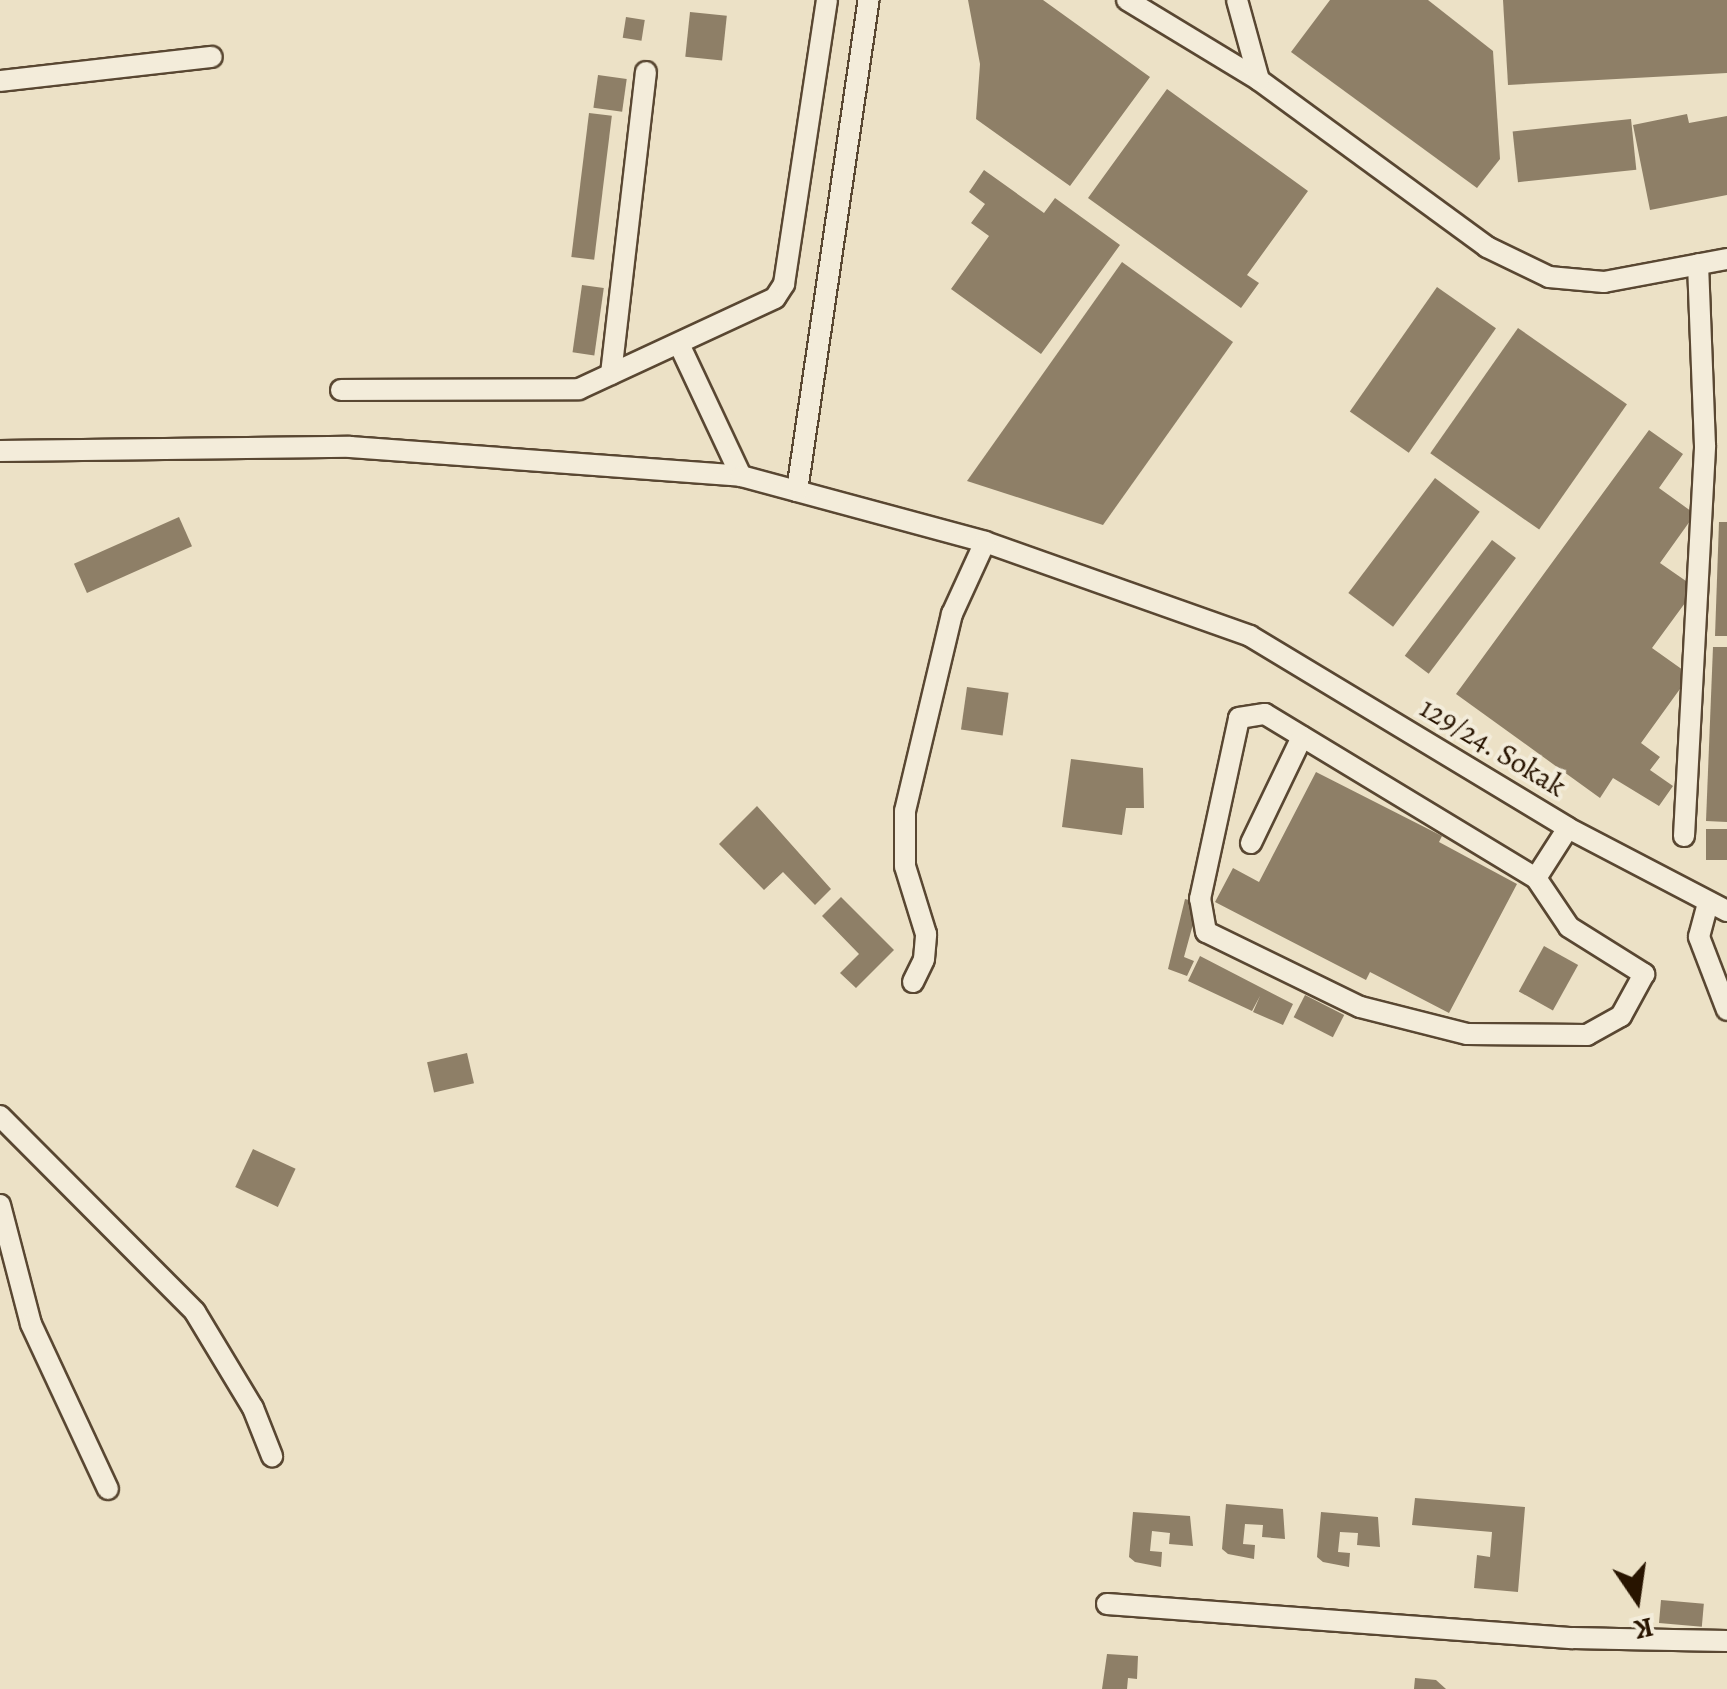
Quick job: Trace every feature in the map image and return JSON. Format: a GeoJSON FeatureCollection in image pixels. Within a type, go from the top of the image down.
{"type":"FeatureCollection","features":[{"type":"Feature","properties":{"kind":"street"},"geometry":{"type":"LineString","coordinates":[[341,390],[564,391],[762,307],[784,284],[827,0]]}},
{"type":"Feature","properties":{"kind":"street"},"geometry":{"type":"LineString","coordinates":[[797,490],[869,0]]}},
{"type":"Feature","properties":{"kind":"street"},"geometry":{"type":"LineString","coordinates":[[1127,0],[1259,80],[1487,246],[1568,283],[1727,258]]}},
{"type":"Feature","properties":{"kind":"street"},"geometry":{"type":"LineString","coordinates":[[1237,0],[1259,80]]}},
{"type":"Feature","properties":{"kind":"street"},"geometry":{"type":"LineString","coordinates":[[0,82],[212,57]]}},
{"type":"Feature","properties":{"kind":"street"},"geometry":{"type":"LineString","coordinates":[[611,374],[646,72]]}},
{"type":"Feature","properties":{"kind":"street"},"geometry":{"type":"LineString","coordinates":[[1684,836],[1705,446],[1698,264]]}},
{"type":"Feature","properties":{"kind":"street"},"geometry":{"type":"LineString","coordinates":[[680,344],[741,476]]}},
{"type":"Feature","properties":{"kind":"street","name":"129/24. Sokak"},"geometry":{"type":"LineString","coordinates":[[0,451],[150,454],[350,447],[741,476],[797,490],[985,542],[1250,636],[1568,828],[1718,906]]}},
{"type":"Feature","properties":{"kind":"street"},"geometry":{"type":"LineString","coordinates":[[913,982],[924,959],[926,934],[905,866],[905,812],[952,614],[985,542]]}},
{"type":"Feature","properties":{"kind":"street"},"geometry":{"type":"LineString","coordinates":[[1265,714],[1536,878],[1569,927],[1644,974],[1621,1016],[1595,1032],[1467,1034],[1360,1007],[1206,932],[1200,899],[1239,718],[1265,714]]}},
{"type":"Feature","properties":{"kind":"street"},"geometry":{"type":"LineString","coordinates":[[1251,843],[1302,737]]}},
{"type":"Feature","properties":{"kind":"street"},"geometry":{"type":"LineString","coordinates":[[1536,878],[1568,828]]}},
{"type":"Feature","properties":{"kind":"street"},"geometry":{"type":"LineString","coordinates":[[1718,906],[1699,938],[1727,1010]]}},
{"type":"Feature","properties":{"kind":"street"},"geometry":{"type":"LineString","coordinates":[[0,1116],[194,1312],[253,1408],[272,1456]]}},
{"type":"Feature","properties":{"kind":"street"},"geometry":{"type":"LineString","coordinates":[[0,1205],[31,1324],[108,1489]]}},
{"type":"Feature","properties":{"kind":"street"},"geometry":{"type":"LineString","coordinates":[[1107,1604],[1573,1638],[1727,1641]]}},
{"type":"Feature","properties":{"kind":"building"},"geometry":{"type":"Polygon","coordinates":[[[968,0],[1043,0],[1150,77],[1070,186],[976,119],[980,64],[968,0]]]}},
{"type":"Feature","properties":{"kind":"building"},"geometry":{"type":"Polygon","coordinates":[[[1330,0],[1428,0],[1493,51],[1500,159],[1477,188],[1291,52],[1330,0]]]}},
{"type":"Feature","properties":{"kind":"building"},"geometry":{"type":"Polygon","coordinates":[[[1503,0],[1727,0],[1727,73],[1508,85],[1503,0]]]}},
{"type":"Feature","properties":{"kind":"building"},"geometry":{"type":"Polygon","coordinates":[[[690,12],[727,16],[722,61],[685,57],[690,12]]]}},
{"type":"Feature","properties":{"kind":"building"},"geometry":{"type":"Polygon","coordinates":[[[626,17],[645,20],[641,41],[623,38],[626,17]]]}},
{"type":"Feature","properties":{"kind":"building"},"geometry":{"type":"Polygon","coordinates":[[[598,75],[627,79],[622,112],[593,108],[598,75]]]}},
{"type":"Feature","properties":{"kind":"building"},"geometry":{"type":"Polygon","coordinates":[[[1167,89],[1308,191],[1247,275],[1259,283],[1241,308],[1088,198],[1167,89]]]}},
{"type":"Feature","properties":{"kind":"building"},"geometry":{"type":"Polygon","coordinates":[[[589,113],[612,116],[594,260],[571,257],[589,113]]]}},
{"type":"Feature","properties":{"kind":"building"},"geometry":{"type":"Polygon","coordinates":[[[1687,114],[1689,123],[1727,116],[1727,195],[1650,210],[1633,125],[1687,114]]]}},
{"type":"Feature","properties":{"kind":"building"},"geometry":{"type":"Polygon","coordinates":[[[1631,119],[1636,170],[1518,182],[1513,131],[1631,119]]]}},
{"type":"Feature","properties":{"kind":"building"},"geometry":{"type":"Polygon","coordinates":[[[984,170],[1044,213],[1055,198],[1120,245],[1041,354],[951,289],[989,236],[971,223],[985,204],[969,192],[984,170]]]}},
{"type":"Feature","properties":{"kind":"building"},"geometry":{"type":"Polygon","coordinates":[[[1122,262],[1233,342],[1103,525],[967,481],[1122,262]]]}},
{"type":"Feature","properties":{"kind":"building"},"geometry":{"type":"Polygon","coordinates":[[[582,285],[604,288],[594,355],[573,352],[582,285]]]}},
{"type":"Feature","properties":{"kind":"building"},"geometry":{"type":"Polygon","coordinates":[[[1437,287],[1496,328],[1409,453],[1350,412],[1437,287]]]}},
{"type":"Feature","properties":{"kind":"building"},"geometry":{"type":"Polygon","coordinates":[[[1518,328],[1627,404],[1539,530],[1430,453],[1518,328]]]}},
{"type":"Feature","properties":{"kind":"building"},"geometry":{"type":"Polygon","coordinates":[[[1649,430],[1683,454],[1659,488],[1695,514],[1660,563],[1696,588],[1652,648],[1690,675],[1641,743],[1660,757],[1650,770],[1673,786],[1659,806],[1613,778],[1600,798],[1456,694],[1649,430]]]}},
{"type":"Feature","properties":{"kind":"building"},"geometry":{"type":"Polygon","coordinates":[[[1435,478],[1480,512],[1393,627],[1348,593],[1435,478]]]}},
{"type":"Feature","properties":{"kind":"building"},"geometry":{"type":"Polygon","coordinates":[[[179,517],[192,546],[87,593],[74,564],[179,517]]]}},
{"type":"Feature","properties":{"kind":"building"},"geometry":{"type":"Polygon","coordinates":[[[1719,522],[1727,522],[1727,636],[1715,636],[1719,522]]]}},
{"type":"Feature","properties":{"kind":"building"},"geometry":{"type":"Polygon","coordinates":[[[1492,540],[1516,558],[1429,674],[1405,656],[1492,540]]]}},
{"type":"Feature","properties":{"kind":"building"},"geometry":{"type":"Polygon","coordinates":[[[1713,647],[1727,647],[1727,822],[1706,821],[1713,647]]]}},
{"type":"Feature","properties":{"kind":"building"},"geometry":{"type":"Polygon","coordinates":[[[967,687],[1009,693],[1003,735],[961,730],[967,687]]]}},
{"type":"Feature","properties":{"kind":"building"},"geometry":{"type":"Polygon","coordinates":[[[1071,759],[1143,768],[1144,808],[1126,808],[1122,835],[1062,827],[1071,759]]]}},
{"type":"Feature","properties":{"kind":"building"},"geometry":{"type":"Polygon","coordinates":[[[1316,772],[1442,836],[1439,842],[1517,884],[1449,1013],[1370,972],[1366,980],[1215,902],[1233,868],[1259,882],[1316,772]]]}},
{"type":"Feature","properties":{"kind":"building"},"geometry":{"type":"Polygon","coordinates":[[[757,806],[831,889],[815,905],[783,872],[764,890],[719,844],[757,806]]]}},
{"type":"Feature","properties":{"kind":"building"},"geometry":{"type":"Polygon","coordinates":[[[1706,829],[1727,829],[1727,860],[1706,860],[1706,829]]]}},
{"type":"Feature","properties":{"kind":"building"},"geometry":{"type":"Polygon","coordinates":[[[841,897],[894,950],[856,988],[840,973],[859,954],[822,916],[841,897]]]}},
{"type":"Feature","properties":{"kind":"building"},"geometry":{"type":"Polygon","coordinates":[[[1185,899],[1193,901],[1195,917],[1184,957],[1194,961],[1187,976],[1168,969],[1185,899]]]}},
{"type":"Feature","properties":{"kind":"building"},"geometry":{"type":"Polygon","coordinates":[[[1544,946],[1578,965],[1553,1010],[1519,991],[1544,946]]]}},
{"type":"Feature","properties":{"kind":"building"},"geometry":{"type":"Polygon","coordinates":[[[1200,956],[1293,1004],[1283,1025],[1253,1012],[1260,996],[1252,1011],[1188,981],[1200,956]]]}},
{"type":"Feature","properties":{"kind":"building"},"geometry":{"type":"Polygon","coordinates":[[[1305,995],[1344,1015],[1333,1037],[1294,1017],[1305,995]]]}},
{"type":"Feature","properties":{"kind":"building"},"geometry":{"type":"Polygon","coordinates":[[[467,1053],[474,1083],[434,1092],[427,1062],[467,1053]]]}},
{"type":"Feature","properties":{"kind":"building"},"geometry":{"type":"Polygon","coordinates":[[[253,1149],[296,1169],[278,1207],[235,1187],[253,1149]]]}},
{"type":"Feature","properties":{"kind":"building"},"geometry":{"type":"Polygon","coordinates":[[[1415,1498],[1525,1507],[1518,1592],[1474,1588],[1477,1555],[1490,1557],[1492,1532],[1412,1525],[1415,1498]]]}},
{"type":"Feature","properties":{"kind":"building"},"geometry":{"type":"Polygon","coordinates":[[[1226,1504],[1283,1509],[1285,1539],[1262,1537],[1263,1525],[1245,1524],[1243,1544],[1255,1545],[1254,1559],[1228,1554],[1222,1549],[1226,1504]]]}},
{"type":"Feature","properties":{"kind":"building"},"geometry":{"type":"Polygon","coordinates":[[[1133,1512],[1190,1516],[1193,1546],[1169,1544],[1170,1533],[1152,1531],[1150,1551],[1162,1552],[1161,1567],[1135,1562],[1129,1557],[1133,1512]]]}},
{"type":"Feature","properties":{"kind":"building"},"geometry":{"type":"Polygon","coordinates":[[[1321,1512],[1378,1517],[1380,1547],[1357,1545],[1358,1533],[1340,1532],[1338,1552],[1350,1553],[1349,1567],[1323,1562],[1317,1557],[1321,1512]]]}},
{"type":"Feature","properties":{"kind":"building"},"geometry":{"type":"Polygon","coordinates":[[[1661,1600],[1704,1604],[1702,1627],[1659,1623],[1661,1600]]]}},
{"type":"Feature","properties":{"kind":"building"},"geometry":{"type":"Polygon","coordinates":[[[1107,1654],[1138,1656],[1137,1679],[1128,1678],[1127,1689],[1102,1689],[1107,1654]]]}},
{"type":"Feature","properties":{"kind":"building"},"geometry":{"type":"Polygon","coordinates":[[[1415,1678],[1436,1680],[1446,1689],[1414,1689],[1415,1678]]]}}]}
